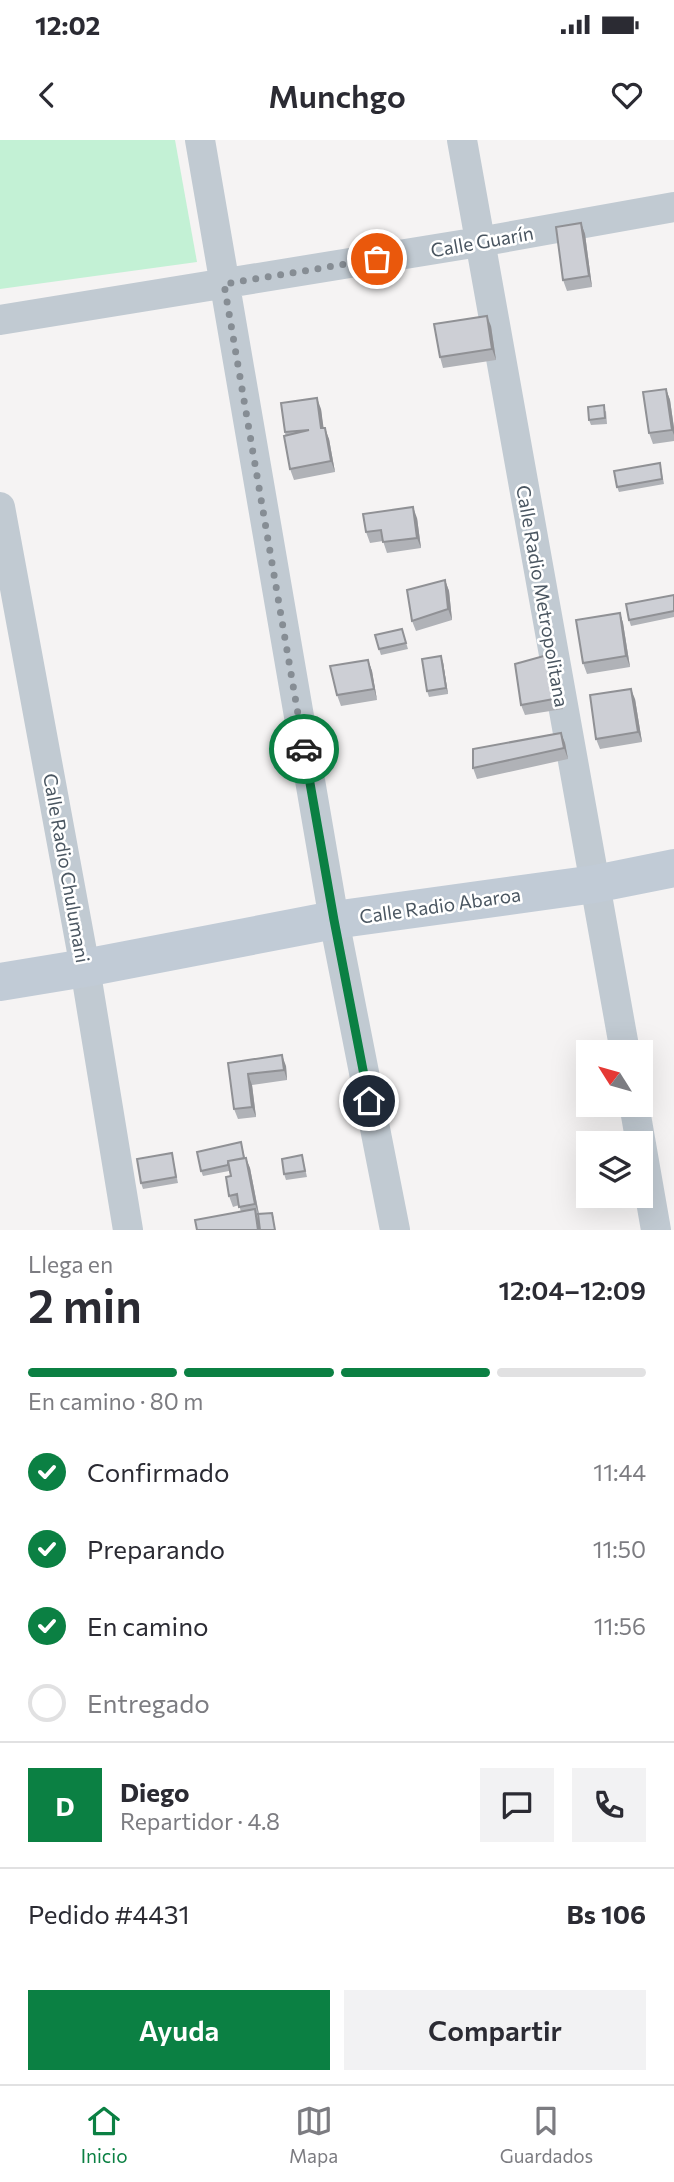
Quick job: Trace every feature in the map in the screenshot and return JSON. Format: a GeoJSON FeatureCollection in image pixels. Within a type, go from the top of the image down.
{"type":"FeatureCollection","features":[{"type":"Feature","properties":{"kind":"street"},"geometry":{"type":"LineString","coordinates":[[200,140],[334,920],[395,1230]]}},
{"type":"Feature","properties":{"kind":"street","name":"Calle Radio Metropolitana"},"geometry":{"type":"LineString","coordinates":[[462,140],[623,1040]]}},
{"type":"Feature","properties":{"kind":"street","name":"Calle Guarín"},"geometry":{"type":"LineString","coordinates":[[0,320],[479,242],[674,207]]}},
{"type":"Feature","properties":{"kind":"street","name":"Calle Radio Chulumani"},"geometry":{"type":"LineString","coordinates":[[0,507],[85,968],[128,1230]]}},
{"type":"Feature","properties":{"kind":"street","name":"Calle Radio Abaroa"},"geometry":{"type":"LineString","coordinates":[[0,982],[334,920],[595,884],[674,868]]}},
{"type":"Feature","properties":{"kind":"street"},"geometry":{"type":"LineString","coordinates":[[636,1117],[656,1230]]}},
{"type":"Feature","properties":{"kind":"green space"},"geometry":{"type":"Polygon","coordinates":[[[0,140],[175,140],[197,262],[0,289],[0,140]]]}},
{"type":"Feature","properties":{"kind":"building"},"geometry":{"type":"Polygon","coordinates":[[[581,223],[589,276],[563,280],[556,227],[581,223]]]}},
{"type":"Feature","properties":{"kind":"building"},"geometry":{"type":"Polygon","coordinates":[[[487,316],[492,349],[440,357],[434,324],[487,316]]]}},
{"type":"Feature","properties":{"kind":"building"},"geometry":{"type":"Polygon","coordinates":[[[666,389],[672,430],[649,433],[643,392],[666,389]]]}},
{"type":"Feature","properties":{"kind":"building"},"geometry":{"type":"Polygon","coordinates":[[[317,398],[321,428],[325,428],[331,461],[290,469],[284,436],[309,430],[285,432],[281,403],[317,398]]]}},
{"type":"Feature","properties":{"kind":"building"},"geometry":{"type":"Polygon","coordinates":[[[604,405],[605,418],[589,420],[588,407],[604,405]]]}},
{"type":"Feature","properties":{"kind":"building"},"geometry":{"type":"Polygon","coordinates":[[[660,463],[662,479],[617,487],[614,471],[660,463]]]}},
{"type":"Feature","properties":{"kind":"building"},"geometry":{"type":"Polygon","coordinates":[[[413,507],[417,538],[383,542],[381,530],[366,532],[363,514],[413,507]]]}},
{"type":"Feature","properties":{"kind":"building"},"geometry":{"type":"Polygon","coordinates":[[[445,580],[448,609],[412,621],[407,590],[445,580]]]}},
{"type":"Feature","properties":{"kind":"building"},"geometry":{"type":"Polygon","coordinates":[[[674,595],[674,611],[629,620],[626,604],[674,595]]]}},
{"type":"Feature","properties":{"kind":"building"},"geometry":{"type":"Polygon","coordinates":[[[620,613],[626,656],[583,663],[576,620],[620,613]]]}},
{"type":"Feature","properties":{"kind":"building"},"geometry":{"type":"Polygon","coordinates":[[[402,629],[406,643],[379,649],[375,635],[402,629]]]}},
{"type":"Feature","properties":{"kind":"building"},"geometry":{"type":"Polygon","coordinates":[[[551,654],[559,698],[521,705],[515,664],[551,654]]]}},
{"type":"Feature","properties":{"kind":"building"},"geometry":{"type":"Polygon","coordinates":[[[441,656],[446,688],[427,691],[422,659],[441,656]]]}},
{"type":"Feature","properties":{"kind":"building"},"geometry":{"type":"Polygon","coordinates":[[[368,660],[374,689],[337,695],[330,666],[368,660]]]}},
{"type":"Feature","properties":{"kind":"building"},"geometry":{"type":"Polygon","coordinates":[[[631,689],[638,732],[596,739],[590,695],[631,689]]]}},
{"type":"Feature","properties":{"kind":"building"},"geometry":{"type":"Polygon","coordinates":[[[561,733],[564,748],[473,768],[473,749],[561,733]]]}},
{"type":"Feature","properties":{"kind":"building"},"geometry":{"type":"Polygon","coordinates":[[[282,1055],[284,1070],[248,1074],[252,1107],[234,1109],[228,1063],[282,1055]]]}},
{"type":"Feature","properties":{"kind":"building"},"geometry":{"type":"Polygon","coordinates":[[[241,1142],[244,1158],[201,1171],[197,1152],[241,1142]]]}},
{"type":"Feature","properties":{"kind":"building"},"geometry":{"type":"Polygon","coordinates":[[[172,1153],[176,1177],[141,1183],[137,1159],[172,1153]]]}},
{"type":"Feature","properties":{"kind":"building"},"geometry":{"type":"Polygon","coordinates":[[[302,1155],[305,1171],[284,1174],[282,1159],[302,1155]]]}},
{"type":"Feature","properties":{"kind":"building"},"geometry":{"type":"Polygon","coordinates":[[[246,1158],[255,1204],[239,1207],[237,1194],[229,1196],[226,1177],[231,1176],[228,1161],[246,1158]]]}},
{"type":"Feature","properties":{"kind":"building"},"geometry":{"type":"Polygon","coordinates":[[[255,1209],[258,1230],[197,1230],[195,1220],[255,1209]]]}},
{"type":"Feature","properties":{"kind":"building"},"geometry":{"type":"Polygon","coordinates":[[[272,1213],[275,1230],[260,1230],[258,1214],[272,1213]]]}},
{"type":"Feature","properties":{"kind":"way so far"},"geometry":{"type":"LineString","coordinates":[[304,749],[224,284],[377,259]]}},
{"type":"Feature","properties":{"kind":"route"},"geometry":{"type":"LineString","coordinates":[[304,749],[369,1101]]}}]}
